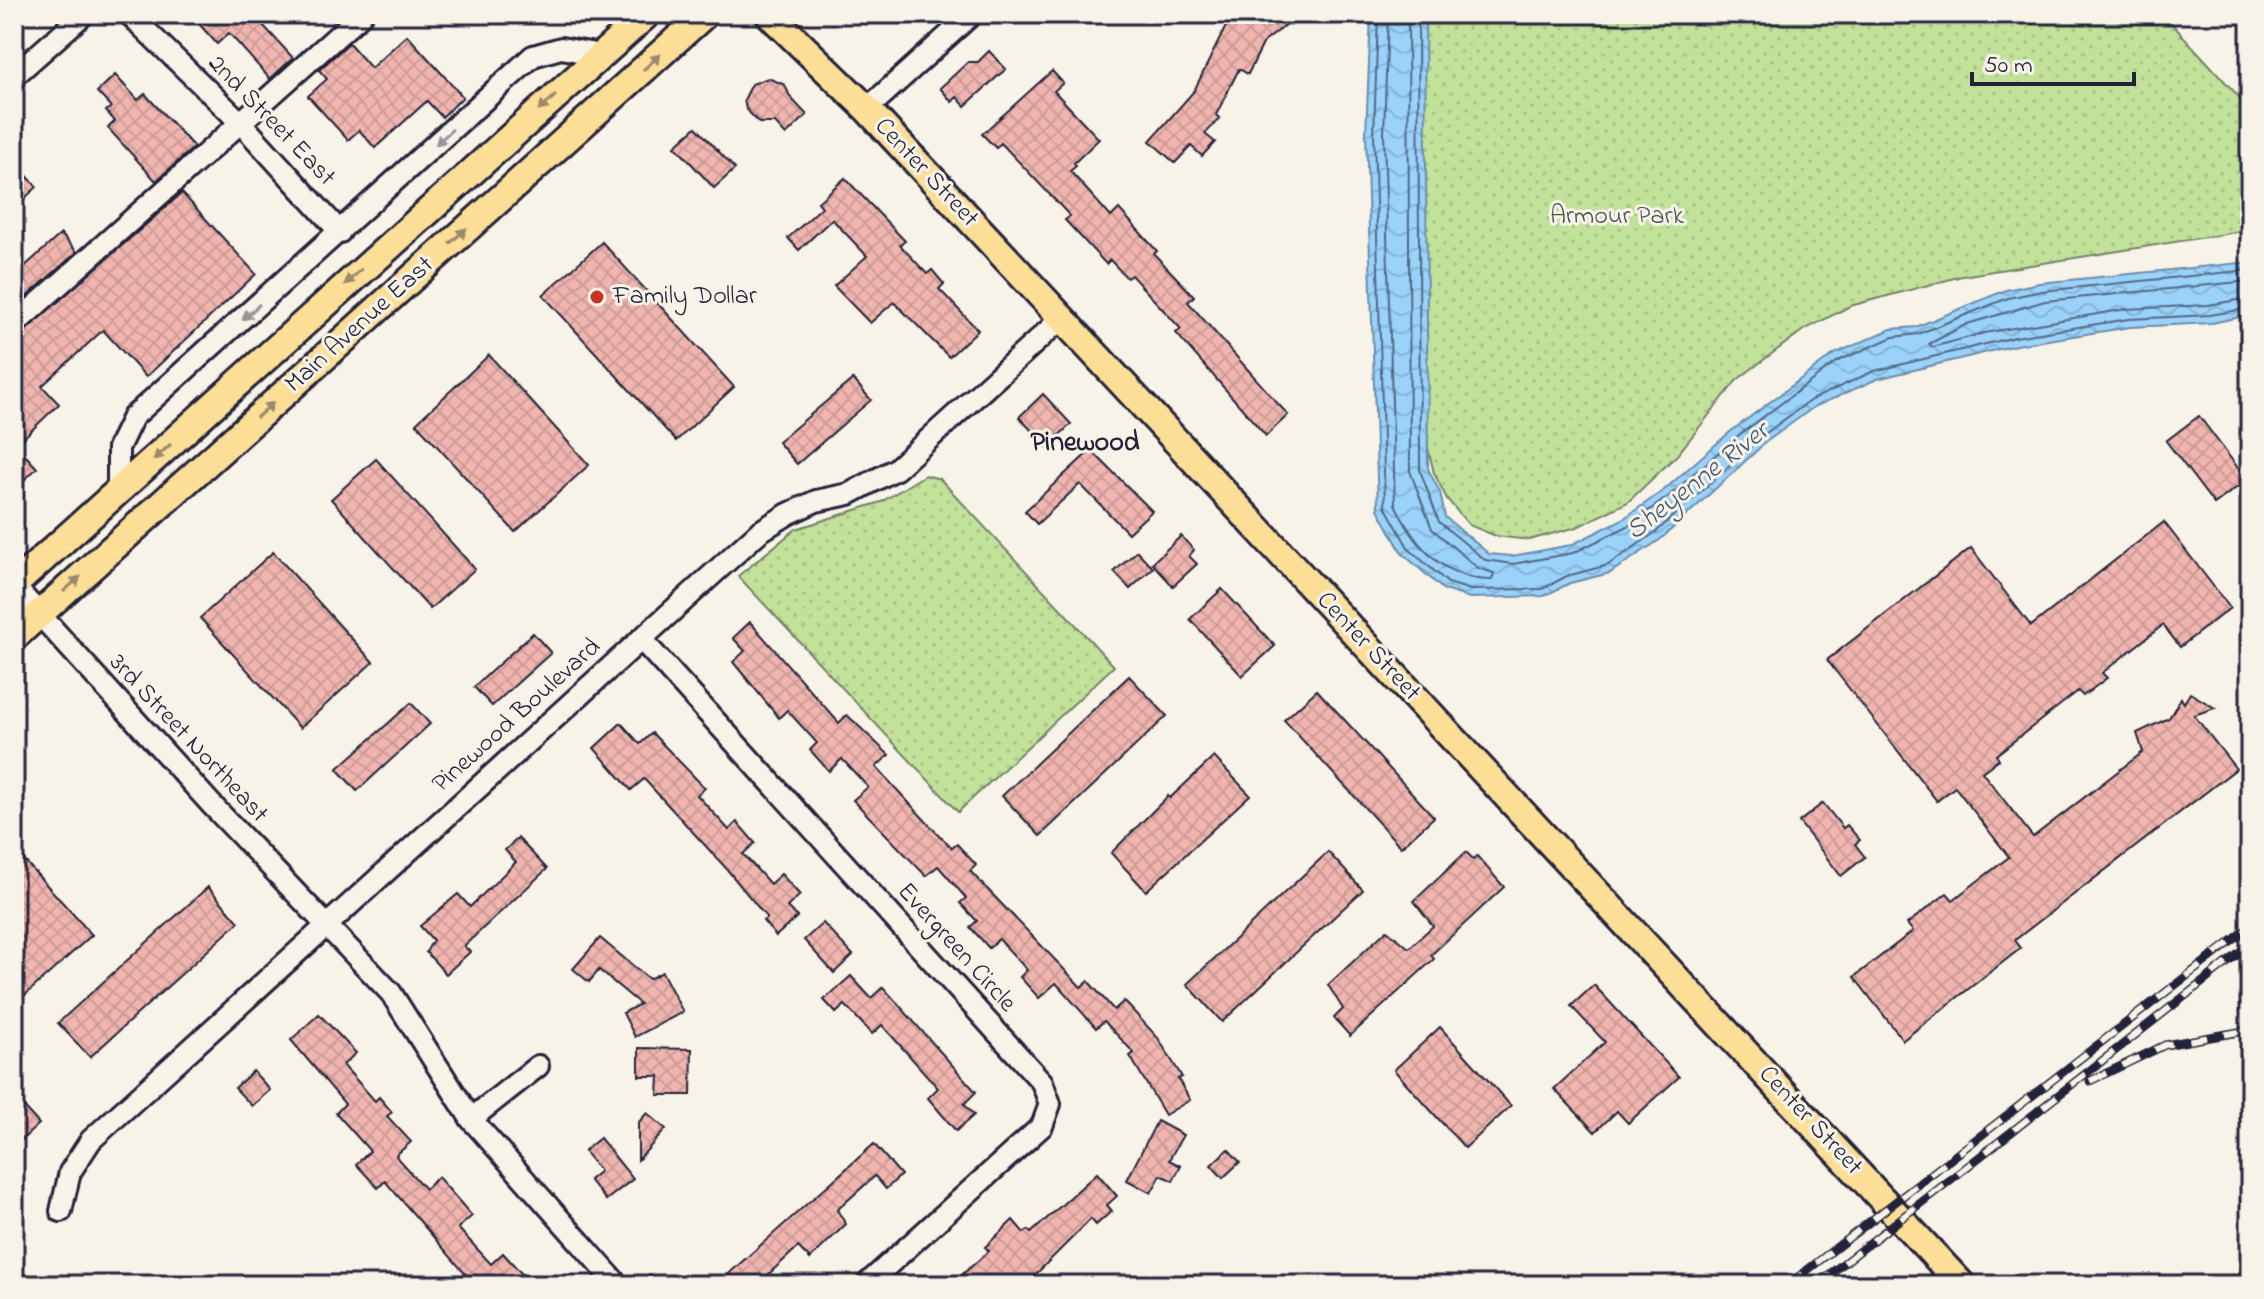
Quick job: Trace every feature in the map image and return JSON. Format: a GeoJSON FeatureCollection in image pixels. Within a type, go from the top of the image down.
{"type":"FeatureCollection","features":[{"type":"Feature","properties":{"kind":"main road","name":"Main Avenue East"},"geometry":{"type":"LineString","coordinates":[[14,585],[647,14]]}},
{"type":"Feature","properties":{"kind":"main road","name":"Main Avenue East"},"geometry":{"type":"LineString","coordinates":[[14,637],[705,14]]}},
{"type":"Feature","properties":{"kind":"main road","name":"Center Street"},"geometry":{"type":"LineString","coordinates":[[769,14],[867,109],[1962,1285]]}},
{"type":"Feature","properties":{"kind":"street"},"geometry":{"type":"LineString","coordinates":[[14,76],[84,14]]}},
{"type":"Feature","properties":{"kind":"street","name":"2nd Street East"},"geometry":{"type":"LineString","coordinates":[[129,14],[242,124],[340,232]]}},
{"type":"Feature","properties":{"kind":"street"},"geometry":{"type":"LineString","coordinates":[[14,325],[362,14]]}},
{"type":"Feature","properties":{"kind":"street"},"geometry":{"type":"LineString","coordinates":[[867,109],[972,14]]}},
{"type":"Feature","properties":{"kind":"street"},"geometry":{"type":"LineString","coordinates":[[118,492],[118,448],[133,417],[533,56],[561,48],[601,55]]}},
{"type":"Feature","properties":{"kind":"street","name":"Pinewood Boulevard"},"geometry":{"type":"LineString","coordinates":[[61,1211],[70,1172],[91,1140],[759,532],[816,501],[849,494],[896,469],[1062,318]]}},
{"type":"Feature","properties":{"kind":"street","name":"3rd Street Northeast"},"geometry":{"type":"LineString","coordinates":[[14,585],[327,925]]}},
{"type":"Feature","properties":{"kind":"street","name":"Evergreen Circle"},"geometry":{"type":"LineString","coordinates":[[641,639],[1042,1082],[1050,1104],[1042,1126],[866,1285]]}},
{"type":"Feature","properties":{"kind":"street"},"geometry":{"type":"LineString","coordinates":[[327,925],[391,993],[471,1119],[618,1285]]}},
{"type":"Feature","properties":{"kind":"street"},"geometry":{"type":"LineString","coordinates":[[471,1119],[538,1066]]}},
{"type":"Feature","properties":{"kind":"green space","name":"Armour Park"},"geometry":{"type":"Polygon","coordinates":[[[1424,14],[2163,14],[2250,109],[2250,230],[1962,276],[1850,306],[1802,331],[1737,380],[1677,455],[1628,502],[1577,527],[1529,540],[1496,536],[1469,525],[1447,499],[1434,473],[1426,440],[1415,163],[1424,14]]]}},
{"type":"Feature","properties":{"kind":"green space"},"geometry":{"type":"Polygon","coordinates":[[[925,475],[940,479],[1114,666],[958,812],[738,576],[796,529],[881,502],[925,475]]]}},
{"type":"Feature","properties":{"kind":"water","name":"Sheyenne River"},"geometry":{"type":"Polygon","coordinates":[[[1371,14],[1425,14],[1428,469],[1440,492],[1445,517],[1489,554],[1512,556],[1571,545],[1623,519],[1664,490],[1730,432],[1834,354],[1891,329],[1916,327],[2006,290],[2039,283],[2250,262],[2250,315],[2212,323],[2130,327],[2016,345],[1877,379],[1814,407],[1766,442],[1661,539],[1610,573],[1570,583],[1544,596],[1470,598],[1444,590],[1402,553],[1378,509],[1366,134],[1371,14]]]}},
{"type":"Feature","properties":{"kind":"building"},"geometry":{"type":"Polygon","coordinates":[[[190,14],[253,14],[293,58],[270,79],[229,33],[217,44],[190,14]]]}},
{"type":"Feature","properties":{"kind":"building"},"geometry":{"type":"Polygon","coordinates":[[[1232,14],[1258,25],[1298,16],[1264,42],[1248,74],[1239,69],[1216,115],[1220,118],[1205,134],[1215,142],[1202,156],[1191,146],[1175,163],[1150,141],[1194,91],[1232,14]]]}},
{"type":"Feature","properties":{"kind":"building"},"geometry":{"type":"Polygon","coordinates":[[[407,35],[463,97],[442,117],[427,101],[375,148],[359,130],[348,140],[308,96],[327,79],[319,70],[349,43],[371,68],[407,35]]]}},
{"type":"Feature","properties":{"kind":"building"},"geometry":{"type":"Polygon","coordinates":[[[989,51],[1006,69],[965,106],[957,97],[952,102],[940,88],[968,62],[978,62],[989,51]]]}},
{"type":"Feature","properties":{"kind":"building"},"geometry":{"type":"Polygon","coordinates":[[[1052,71],[1063,83],[1054,91],[1099,139],[1074,163],[1076,166],[1070,171],[1111,217],[1119,209],[1157,251],[1154,254],[1194,296],[1188,302],[1288,415],[1266,436],[1176,333],[1181,329],[1131,275],[1127,278],[1110,260],[1106,264],[1065,220],[1070,216],[1001,143],[996,148],[982,134],[1052,71]]]}},
{"type":"Feature","properties":{"kind":"building"},"geometry":{"type":"Polygon","coordinates":[[[115,75],[138,100],[145,94],[194,147],[156,181],[108,128],[115,121],[106,111],[111,107],[97,92],[115,75]]]}},
{"type":"Feature","properties":{"kind":"building"},"geometry":{"type":"Polygon","coordinates":[[[768,78],[785,85],[790,97],[807,115],[786,135],[775,123],[759,123],[746,109],[744,100],[752,84],[768,78]]]}},
{"type":"Feature","properties":{"kind":"building"},"geometry":{"type":"Polygon","coordinates":[[[696,127],[735,169],[714,188],[675,146],[696,127]]]}},
{"type":"Feature","properties":{"kind":"building"},"geometry":{"type":"Polygon","coordinates":[[[14,161],[37,187],[14,208],[14,161]]]}},
{"type":"Feature","properties":{"kind":"building"},"geometry":{"type":"Polygon","coordinates":[[[845,178],[905,241],[900,245],[927,274],[932,270],[944,284],[939,289],[978,330],[949,357],[894,302],[870,323],[834,286],[867,256],[832,219],[799,250],[788,238],[822,207],[818,202],[845,178]]]}},
{"type":"Feature","properties":{"kind":"building"},"geometry":{"type":"Polygon","coordinates":[[[182,193],[256,274],[146,377],[103,330],[42,386],[59,404],[16,445],[37,468],[14,490],[14,340],[182,193]]]}},
{"type":"Feature","properties":{"kind":"building"},"geometry":{"type":"Polygon","coordinates":[[[61,234],[77,252],[15,307],[14,276],[61,234]]]}},
{"type":"Feature","properties":{"kind":"building"},"geometry":{"type":"Polygon","coordinates":[[[602,242],[734,387],[676,441],[543,295],[602,242]]]}},
{"type":"Feature","properties":{"kind":"building"},"geometry":{"type":"Polygon","coordinates":[[[489,355],[589,465],[515,532],[416,423],[489,355]]]}},
{"type":"Feature","properties":{"kind":"building"},"geometry":{"type":"Polygon","coordinates":[[[853,379],[871,400],[797,464],[778,442],[853,379]]]}},
{"type":"Feature","properties":{"kind":"building"},"geometry":{"type":"Polygon","coordinates":[[[1043,394],[1071,424],[1047,447],[1019,417],[1043,394]]]}},
{"type":"Feature","properties":{"kind":"building"},"geometry":{"type":"Polygon","coordinates":[[[2199,416],[2247,480],[2214,504],[2166,441],[2199,416]]]}},
{"type":"Feature","properties":{"kind":"building"},"geometry":{"type":"Polygon","coordinates":[[[1091,450],[1152,511],[1128,533],[1080,484],[1037,524],[1025,511],[1091,450]]]}},
{"type":"Feature","properties":{"kind":"building"},"geometry":{"type":"Polygon","coordinates":[[[376,459],[475,569],[430,609],[331,499],[376,459]]]}},
{"type":"Feature","properties":{"kind":"building"},"geometry":{"type":"Polygon","coordinates":[[[2164,522],[2230,608],[2180,647],[2163,625],[2102,673],[2107,678],[2083,696],[2078,691],[1996,755],[1999,759],[1982,772],[2033,837],[2143,752],[2137,733],[2169,718],[2181,698],[2184,703],[2190,693],[2215,708],[2194,715],[2236,769],[2015,940],[2021,948],[1903,1040],[1854,977],[1913,931],[1907,924],[1947,893],[1953,900],[2009,857],[1955,787],[1937,801],[1827,660],[1971,548],[2031,626],[2164,522]]]}},
{"type":"Feature","properties":{"kind":"building"},"geometry":{"type":"Polygon","coordinates":[[[1181,536],[1194,550],[1189,556],[1197,564],[1173,586],[1152,563],[1181,536]]]}},
{"type":"Feature","properties":{"kind":"building"},"geometry":{"type":"Polygon","coordinates":[[[1137,551],[1153,568],[1130,589],[1114,572],[1137,551]]]}},
{"type":"Feature","properties":{"kind":"building"},"geometry":{"type":"Polygon","coordinates":[[[273,552],[373,662],[300,728],[200,618],[273,552]]]}},
{"type":"Feature","properties":{"kind":"building"},"geometry":{"type":"Polygon","coordinates":[[[1222,589],[1275,646],[1242,676],[1190,619],[1222,589]]]}},
{"type":"Feature","properties":{"kind":"building"},"geometry":{"type":"Polygon","coordinates":[[[750,622],[839,723],[847,715],[889,755],[876,767],[952,848],[957,844],[976,865],[970,871],[1081,987],[1088,981],[1114,1010],[1124,1001],[1158,1038],[1182,1077],[1178,1079],[1190,1100],[1165,1115],[1130,1056],[1134,1053],[1104,1021],[1096,1028],[1056,983],[1039,998],[1020,977],[1027,970],[999,939],[989,948],[970,927],[977,921],[960,903],[966,898],[938,866],[926,876],[853,800],[868,787],[842,759],[829,771],[810,750],[817,743],[787,710],[779,718],[733,662],[745,651],[733,638],[750,622]]]}},
{"type":"Feature","properties":{"kind":"building"},"geometry":{"type":"Polygon","coordinates":[[[533,633],[551,653],[492,706],[474,687],[533,633]]]}},
{"type":"Feature","properties":{"kind":"building"},"geometry":{"type":"Polygon","coordinates":[[[1129,676],[1167,716],[1040,836],[1002,796],[1129,676]]]}},
{"type":"Feature","properties":{"kind":"building"},"geometry":{"type":"Polygon","coordinates":[[[1317,690],[1434,817],[1401,847],[1284,720],[1317,690]]]}},
{"type":"Feature","properties":{"kind":"building"},"geometry":{"type":"Polygon","coordinates":[[[411,703],[430,724],[357,791],[337,769],[411,703]]]}},
{"type":"Feature","properties":{"kind":"building"},"geometry":{"type":"Polygon","coordinates":[[[621,723],[640,744],[652,733],[705,788],[697,795],[729,830],[737,822],[755,843],[743,854],[770,884],[781,874],[800,895],[787,907],[797,917],[776,936],[763,921],[767,918],[725,867],[644,779],[631,790],[594,748],[621,723]]]}},
{"type":"Feature","properties":{"kind":"building"},"geometry":{"type":"Polygon","coordinates":[[[1214,757],[1250,795],[1146,891],[1111,853],[1168,796],[1170,798],[1214,757]]]}},
{"type":"Feature","properties":{"kind":"building"},"geometry":{"type":"Polygon","coordinates":[[[1823,803],[1843,828],[1847,825],[1860,840],[1855,844],[1865,857],[1841,876],[1799,822],[1823,803]]]}},
{"type":"Feature","properties":{"kind":"building"},"geometry":{"type":"Polygon","coordinates":[[[518,838],[547,869],[464,946],[470,952],[446,974],[426,952],[433,940],[420,926],[458,894],[470,907],[516,862],[505,850],[518,838]]]}},
{"type":"Feature","properties":{"kind":"building"},"geometry":{"type":"Polygon","coordinates":[[[1328,852],[1363,890],[1222,1022],[1187,984],[1328,852]]]}},
{"type":"Feature","properties":{"kind":"building"},"geometry":{"type":"Polygon","coordinates":[[[1466,852],[1473,859],[1477,856],[1504,887],[1431,955],[1434,959],[1350,1036],[1334,1018],[1343,1009],[1328,985],[1387,930],[1409,948],[1433,926],[1414,901],[1466,852]]]}},
{"type":"Feature","properties":{"kind":"building"},"geometry":{"type":"Polygon","coordinates":[[[23,859],[92,935],[14,1005],[14,868],[23,859]]]}},
{"type":"Feature","properties":{"kind":"building"},"geometry":{"type":"Polygon","coordinates":[[[208,887],[239,922],[90,1057],[58,1023],[208,887]]]}},
{"type":"Feature","properties":{"kind":"building"},"geometry":{"type":"Polygon","coordinates":[[[823,923],[853,955],[834,973],[804,940],[823,923]]]}},
{"type":"Feature","properties":{"kind":"building"},"geometry":{"type":"Polygon","coordinates":[[[600,938],[649,979],[662,972],[683,1012],[635,1037],[623,1013],[640,1004],[599,970],[589,982],[573,969],[600,938]]]}},
{"type":"Feature","properties":{"kind":"building"},"geometry":{"type":"Polygon","coordinates":[[[851,976],[871,998],[883,987],[976,1092],[964,1104],[974,1115],[956,1131],[928,1098],[938,1088],[882,1025],[872,1034],[845,1005],[836,1013],[824,1000],[851,976]]]}},
{"type":"Feature","properties":{"kind":"building"},"geometry":{"type":"Polygon","coordinates":[[[1594,985],[1679,1077],[1628,1123],[1617,1111],[1595,1132],[1554,1089],[1605,1042],[1571,1006],[1594,985]]]}},
{"type":"Feature","properties":{"kind":"building"},"geometry":{"type":"Polygon","coordinates":[[[319,1014],[356,1053],[343,1065],[375,1101],[379,1097],[392,1112],[387,1116],[411,1142],[396,1155],[398,1159],[425,1189],[438,1177],[472,1216],[458,1228],[491,1264],[503,1253],[532,1285],[475,1285],[385,1181],[378,1188],[356,1164],[370,1151],[336,1113],[345,1104],[291,1040],[319,1014]]]}},
{"type":"Feature","properties":{"kind":"building"},"geometry":{"type":"Polygon","coordinates":[[[1440,1027],[1511,1106],[1465,1148],[1394,1070],[1440,1027]]]}},
{"type":"Feature","properties":{"kind":"building"},"geometry":{"type":"Polygon","coordinates":[[[639,1048],[692,1049],[691,1095],[658,1095],[659,1076],[639,1076],[639,1048]]]}},
{"type":"Feature","properties":{"kind":"building"},"geometry":{"type":"Polygon","coordinates":[[[253,1071],[270,1090],[252,1106],[235,1088],[253,1071]]]}},
{"type":"Feature","properties":{"kind":"building"},"geometry":{"type":"Polygon","coordinates":[[[14,1096],[39,1124],[14,1147],[14,1096]]]}},
{"type":"Feature","properties":{"kind":"building"},"geometry":{"type":"Polygon","coordinates":[[[647,1113],[666,1129],[638,1160],[638,1123],[647,1113]]]}},
{"type":"Feature","properties":{"kind":"building"},"geometry":{"type":"Polygon","coordinates":[[[1157,1121],[1183,1135],[1169,1160],[1181,1166],[1173,1181],[1161,1175],[1151,1193],[1127,1180],[1157,1121]]]}},
{"type":"Feature","properties":{"kind":"building"},"geometry":{"type":"Polygon","coordinates":[[[600,1138],[633,1179],[606,1200],[589,1180],[600,1171],[584,1151],[600,1138]]]}},
{"type":"Feature","properties":{"kind":"building"},"geometry":{"type":"Polygon","coordinates":[[[874,1144],[901,1175],[886,1189],[875,1176],[837,1210],[846,1224],[810,1259],[798,1247],[757,1285],[716,1285],[874,1144]]]}},
{"type":"Feature","properties":{"kind":"building"},"geometry":{"type":"Polygon","coordinates":[[[1228,1149],[1240,1162],[1223,1178],[1211,1165],[1228,1149]]]}},
{"type":"Feature","properties":{"kind":"building"},"geometry":{"type":"Polygon","coordinates":[[[1097,1173],[1117,1196],[1107,1205],[1112,1211],[1096,1225],[1091,1219],[1025,1285],[950,1285],[989,1251],[985,1247],[1013,1220],[1024,1233],[1028,1230],[1031,1233],[1097,1173]]]}},
{"type":"Feature","properties":{"kind":"railway"},"geometry":{"type":"LineString","coordinates":[[1788,1285],[2250,927]]}},
{"type":"Feature","properties":{"kind":"railway"},"geometry":{"type":"LineString","coordinates":[[1816,1285],[2250,945]]}},
{"type":"Feature","properties":{"kind":"railway"},"geometry":{"type":"LineString","coordinates":[[2090,1081],[2165,1045],[2250,1030]]}},
{"type":"Feature","properties":{"kind":"place","name":"Family Dollar"},"geometry":{"type":"Point","coordinates":[597,297]}},
{"type":"Feature","properties":{"kind":"district","name":"Pinewood"},"geometry":{"type":"Point","coordinates":[1085,443]}}]}
